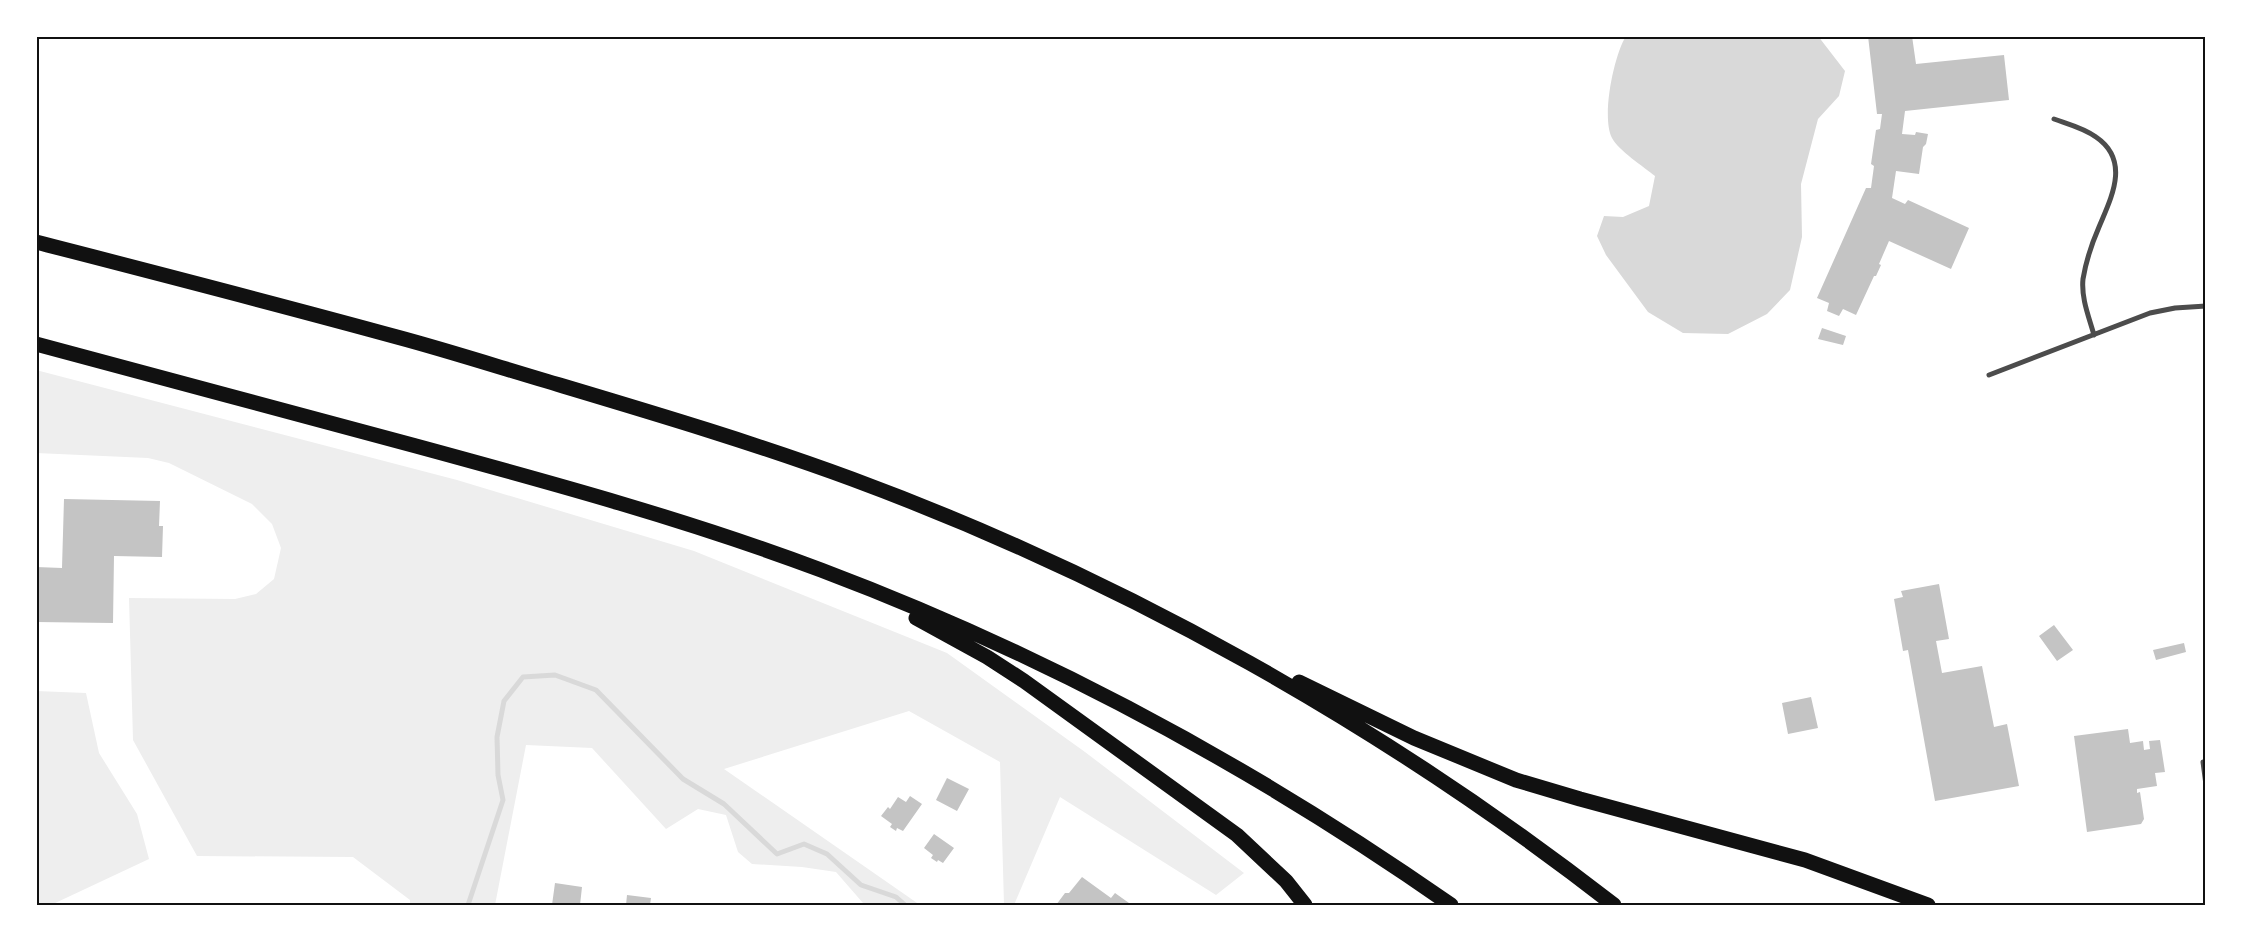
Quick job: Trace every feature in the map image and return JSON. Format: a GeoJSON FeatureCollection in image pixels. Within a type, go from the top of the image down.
{"type":"FeatureCollection","features":[{"type":"Feature","properties":{"kind":"highway"},"geometry":{"type":"LineString","coordinates":[[36,242],[399,337],[710,430],[854,480],[928,508],[1069,570],[1414,738],[1485,769],[1580,799],[1805,860],[1928,905]]}},
{"type":"Feature","properties":{"kind":"highway"},"geometry":{"type":"LineString","coordinates":[[36,344],[608,499],[699,527],[820,570],[891,598],[1028,657],[1161,724],[1352,838],[1451,905]]}},
{"type":"Feature","properties":{"kind":"highway"},"geometry":{"type":"LineString","coordinates":[[820,570],[951,636],[1024,680],[1237,835],[1286,881],[1305,905]]}},
{"type":"Feature","properties":{"kind":"highway"},"geometry":{"type":"LineString","coordinates":[[1138,604],[1272,676],[1380,742],[1529,841],[1614,905]]}},
{"type":"Feature","properties":{"kind":"highway"},"geometry":{"type":"LineString","coordinates":[[1286,881],[1300,905]]}},
{"type":"Feature","properties":{"kind":"street"},"geometry":{"type":"LineString","coordinates":[[2054,119],[2083,129],[2100,140],[2111,154],[2115,166],[2116,179],[2113,195],[2096,234],[2084,278],[2084,302],[2094,335]]}},
{"type":"Feature","properties":{"kind":"street"},"geometry":{"type":"LineString","coordinates":[[1989,375],[2162,310],[2206,306]]}},
{"type":"Feature","properties":{"kind":"street"},"geometry":{"type":"LineString","coordinates":[[2203,762],[2206,785]]}},
{"type":"Feature","properties":{"kind":"shaded area"},"geometry":{"type":"Polygon","coordinates":[[[1626,36],[1818,36],[1845,71],[1839,96],[1818,119],[1801,184],[1802,237],[1790,290],[1767,314],[1728,334],[1683,333],[1648,312],[1606,255],[1597,236],[1604,216],[1623,217],[1649,206],[1655,176],[1615,143],[1609,128],[1608,102],[1610,86],[1617,57],[1626,36]]]}},
{"type":"Feature","properties":{"kind":"shaded area"},"geometry":{"type":"Polygon","coordinates":[[[36,370],[457,480],[694,551],[947,653],[1085,752],[1244,873],[1216,895],[1060,797],[1014,905],[1004,905],[1000,762],[909,711],[724,769],[920,905],[863,903],[836,872],[802,867],[752,864],[738,852],[726,815],[698,809],[666,829],[592,748],[526,745],[495,905],[410,905],[410,900],[353,857],[197,856],[133,740],[129,598],[235,599],[256,594],[274,579],[281,548],[272,524],[252,504],[169,463],[148,458],[36,453],[36,370]]]}},
{"type":"Feature","properties":{"kind":"shaded area"},"geometry":{"type":"Polygon","coordinates":[[[36,691],[86,693],[99,753],[137,814],[149,859],[51,905],[36,905],[36,691]]]}},
{"type":"Feature","properties":{"kind":"building"},"geometry":{"type":"Polygon","coordinates":[[[1868,36],[1912,36],[1916,64],[2004,55],[2009,100],[1905,111],[1902,134],[1915,135],[1916,132],[1928,134],[1926,144],[1923,147],[1919,174],[1896,171],[1892,198],[1905,204],[1908,200],[1969,228],[1951,269],[1889,241],[1879,264],[1881,265],[1856,315],[1843,309],[1839,316],[1827,311],[1829,303],[1817,298],[1866,188],[1871,188],[1874,166],[1871,164],[1876,130],[1880,129],[1882,114],[1877,114],[1868,36]]]}},
{"type":"Feature","properties":{"kind":"building"},"geometry":{"type":"Polygon","coordinates":[[[1822,328],[1846,336],[1843,345],[1818,339],[1822,328]]]}},
{"type":"Feature","properties":{"kind":"building"},"geometry":{"type":"Polygon","coordinates":[[[64,499],[160,501],[159,526],[163,526],[162,557],[114,556],[113,623],[36,622],[36,567],[62,568],[64,499]]]}},
{"type":"Feature","properties":{"kind":"building"},"geometry":{"type":"Polygon","coordinates":[[[1939,584],[1949,639],[1936,641],[1942,673],[1982,666],[1994,727],[2007,724],[2019,786],[1935,801],[1908,650],[1903,651],[1894,599],[1903,597],[1901,591],[1939,584]]]}},
{"type":"Feature","properties":{"kind":"building"},"geometry":{"type":"Polygon","coordinates":[[[2054,625],[2073,650],[2057,661],[2039,636],[2054,625]]]}},
{"type":"Feature","properties":{"kind":"building"},"geometry":{"type":"Polygon","coordinates":[[[2184,643],[2186,652],[2156,660],[2153,650],[2184,643]]]}},
{"type":"Feature","properties":{"kind":"building"},"geometry":{"type":"Polygon","coordinates":[[[1811,697],[1818,728],[1788,734],[1782,703],[1811,697]]]}},
{"type":"Feature","properties":{"kind":"building"},"geometry":{"type":"Polygon","coordinates":[[[2128,729],[2130,743],[2143,741],[2144,750],[2150,749],[2149,741],[2160,740],[2165,772],[2155,773],[2157,786],[2137,789],[2137,793],[2140,792],[2144,819],[2141,824],[2087,832],[2074,736],[2128,729]]]}},
{"type":"Feature","properties":{"kind":"building"},"geometry":{"type":"Polygon","coordinates":[[[947,778],[969,789],[957,811],[936,800],[947,778]]]}},
{"type":"Feature","properties":{"kind":"building"},"geometry":{"type":"Polygon","coordinates":[[[910,796],[922,804],[903,831],[897,828],[896,831],[890,827],[892,824],[881,816],[888,807],[890,809],[898,797],[906,802],[910,796]]]}},
{"type":"Feature","properties":{"kind":"building"},"geometry":{"type":"Polygon","coordinates":[[[934,834],[954,848],[943,863],[931,858],[933,855],[924,848],[934,834]]]}},
{"type":"Feature","properties":{"kind":"building"},"geometry":{"type":"Polygon","coordinates":[[[1082,877],[1111,898],[1115,893],[1129,903],[1127,905],[1056,905],[1065,893],[1069,893],[1082,877]]]}},
{"type":"Feature","properties":{"kind":"building"},"geometry":{"type":"Polygon","coordinates":[[[555,883],[582,887],[580,905],[552,905],[555,883]]]}},
{"type":"Feature","properties":{"kind":"building"},"geometry":{"type":"Polygon","coordinates":[[[627,895],[651,898],[650,905],[626,905],[627,895]]]}},
{"type":"Feature","properties":{"kind":"waterway"},"geometry":{"type":"LineString","coordinates":[[468,905],[503,800],[498,775],[497,737],[504,701],[523,677],[555,675],[596,690],[683,779],[724,804],[777,854],[804,844],[827,854],[861,885],[896,897],[905,905]]}}]}
